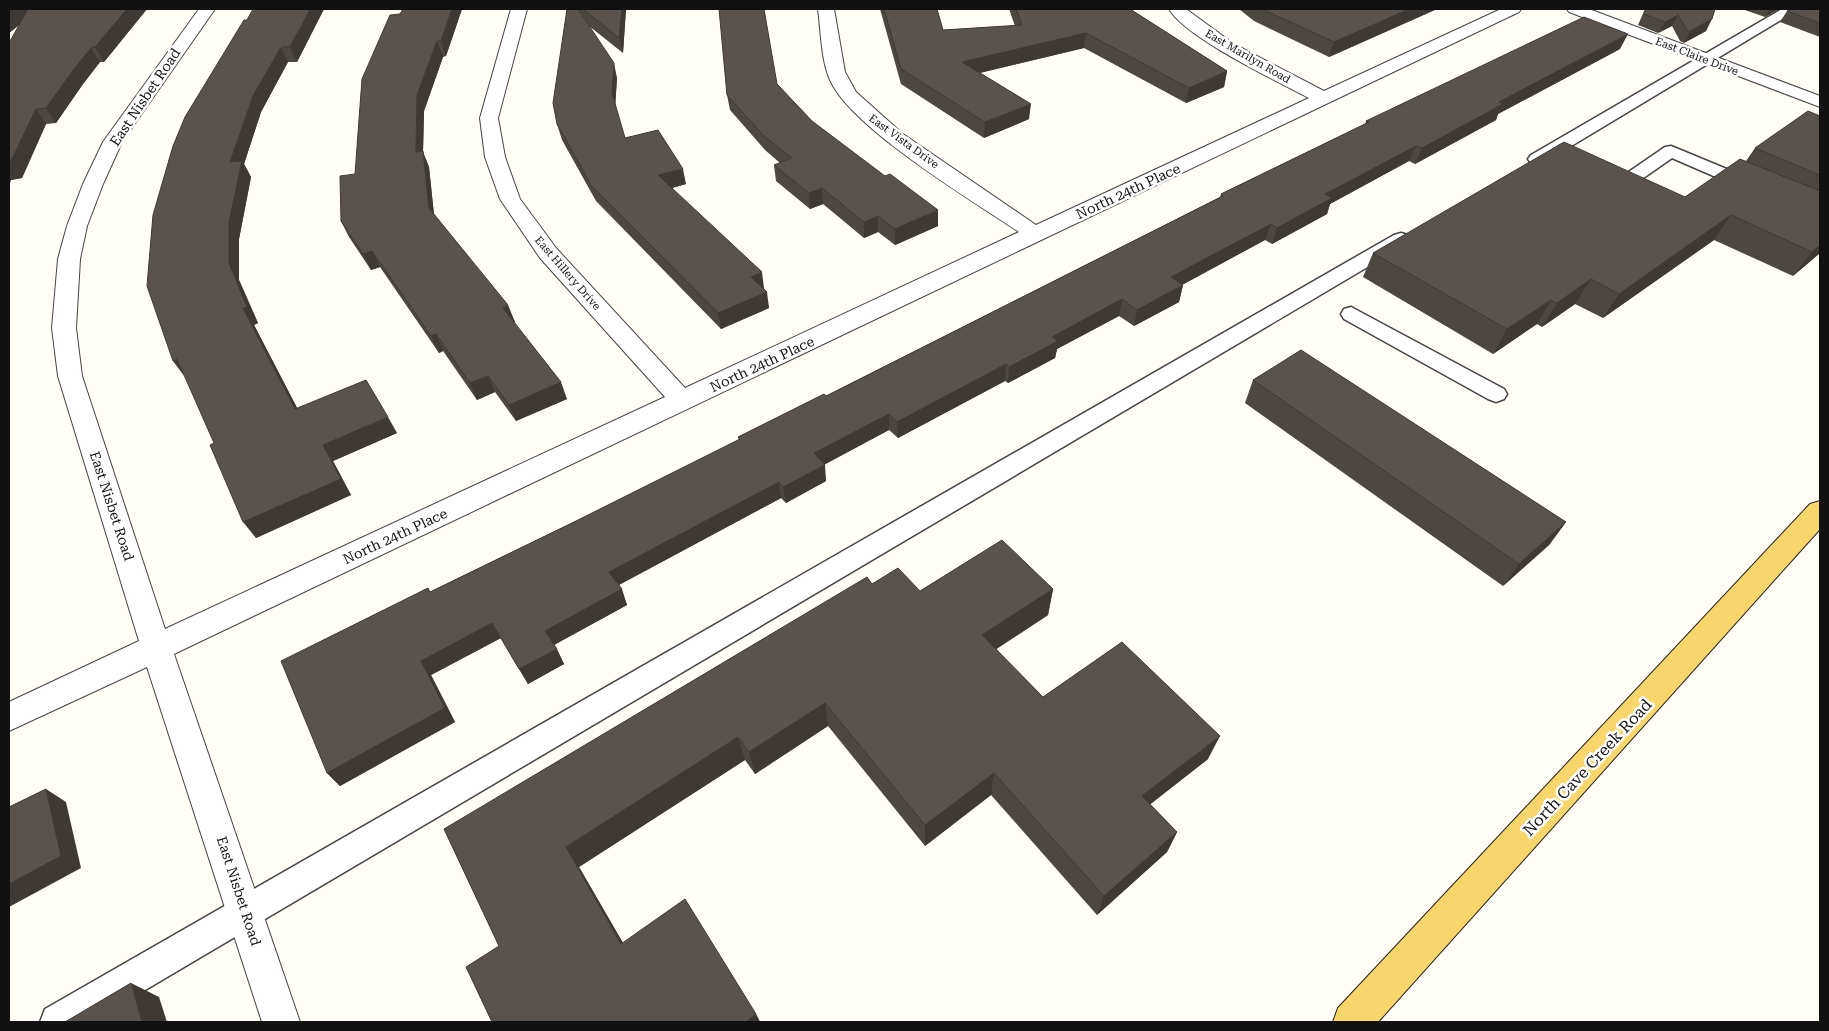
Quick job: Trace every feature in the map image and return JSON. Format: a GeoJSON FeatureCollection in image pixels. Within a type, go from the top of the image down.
{"type":"FeatureCollection","features":[{"type":"Feature","properties":{"kind":"main road","name":"North Cave Creek Road"},"geometry":{"type":"LineString","coordinates":[[1352,1022],[1820,511]]}},
{"type":"Feature","properties":{"kind":"street","name":"East Nisbet Road"},"geometry":{"type":"LineString","coordinates":[[207,9],[113,142],[93,184],[75,234],[69,260],[64,328],[70,376],[156,647],[282,1022]]}},
{"type":"Feature","properties":{"kind":"street","name":"East Hillery Drive"},"geometry":{"type":"LineString","coordinates":[[519,9],[489,118],[495,157],[510,199],[548,252],[682,401]]}},
{"type":"Feature","properties":{"kind":"street","name":"East Vista Drive"},"geometry":{"type":"LineString","coordinates":[[826,9],[839,82],[858,105],[885,129],[1037,235]]}},
{"type":"Feature","properties":{"kind":"street","name":"East Marilyn Road"},"geometry":{"type":"LineString","coordinates":[[1177,9],[1194,25],[1230,48],[1324,98]]}},
{"type":"Feature","properties":{"kind":"street","name":"North 24th Place"},"geometry":{"type":"LineString","coordinates":[[9,717],[1037,235],[1513,9]]}},
{"type":"Feature","properties":{"kind":"street","name":"East Claire Drive"},"geometry":{"type":"LineString","coordinates":[[1575,9],[1820,102]]}},
{"type":"Feature","properties":{"kind":"lane"},"geometry":{"type":"LineString","coordinates":[[1521,168],[1792,9]]}},
{"type":"Feature","properties":{"kind":"lane"},"geometry":{"type":"LineString","coordinates":[[1636,175],[1672,151],[1768,193]]}},
{"type":"Feature","properties":{"kind":"lane"},"geometry":{"type":"LineString","coordinates":[[58,1022],[1418,229]]}},
{"type":"Feature","properties":{"kind":"lane"},"geometry":{"type":"LineString","coordinates":[[1351,314],[1496,394]]}},
{"type":"Feature","properties":{"kind":"building"},"geometry":{"type":"Polygon","coordinates":[[[28,9],[127,9],[95,47],[91,48],[46,108],[36,109],[9,163],[9,43],[28,9]]]}},
{"type":"Feature","properties":{"kind":"building"},"geometry":{"type":"Polygon","coordinates":[[[253,9],[310,9],[290,47],[281,47],[253,96],[230,162],[242,161],[229,222],[229,263],[247,307],[243,308],[295,409],[366,380],[388,417],[323,445],[341,479],[243,522],[210,445],[214,443],[177,359],[173,361],[147,286],[153,215],[173,146],[185,117],[244,20],[247,20],[253,9]]]}},
{"type":"Feature","properties":{"kind":"building"},"geometry":{"type":"Polygon","coordinates":[[[403,9],[452,9],[441,41],[437,41],[417,95],[416,152],[423,151],[429,208],[508,305],[503,308],[561,382],[509,405],[488,376],[470,383],[436,334],[431,336],[372,251],[363,254],[341,221],[340,176],[355,174],[362,79],[390,15],[400,14],[403,9]]]}},
{"type":"Feature","properties":{"kind":"building"},"geometry":{"type":"Polygon","coordinates":[[[567,9],[578,9],[614,63],[612,93],[625,138],[658,130],[683,169],[658,175],[762,272],[751,277],[767,292],[718,313],[591,185],[557,124],[553,103],[567,9]]]}},
{"type":"Feature","properties":{"kind":"building"},"geometry":{"type":"Polygon","coordinates":[[[583,9],[622,9],[619,38],[583,9]]]}},
{"type":"Feature","properties":{"kind":"building"},"geometry":{"type":"Polygon","coordinates":[[[719,9],[764,9],[777,84],[812,121],[885,176],[890,174],[938,210],[895,229],[878,216],[864,222],[822,188],[809,193],[774,165],[792,158],[763,135],[727,95],[719,9]]]}},
{"type":"Feature","properties":{"kind":"building"},"geometry":{"type":"Polygon","coordinates":[[[884,9],[937,9],[943,30],[1022,25],[1016,9],[1130,9],[1227,71],[1189,88],[1086,33],[962,62],[1031,104],[985,122],[901,69],[884,9]]]}},
{"type":"Feature","properties":{"kind":"building"},"geometry":{"type":"Polygon","coordinates":[[[1262,9],[1409,9],[1334,42],[1262,9]]]}},
{"type":"Feature","properties":{"kind":"building"},"geometry":{"type":"Polygon","coordinates":[[[1646,9],[1715,9],[1712,19],[1690,31],[1687,30],[1678,15],[1665,22],[1644,14],[1646,9]]]}},
{"type":"Feature","properties":{"kind":"building"},"geometry":{"type":"Polygon","coordinates":[[[1791,9],[1820,9],[1820,23],[1787,11],[1791,9]]]}},
{"type":"Feature","properties":{"kind":"building"},"geometry":{"type":"Polygon","coordinates":[[[1584,17],[1628,34],[1499,102],[1503,104],[1422,148],[1416,146],[1325,194],[1332,198],[1277,228],[1271,224],[1171,277],[1183,285],[1137,310],[1122,299],[1052,337],[1058,341],[1009,367],[1006,364],[897,422],[889,414],[814,453],[825,465],[783,487],[779,482],[609,572],[622,589],[545,631],[557,649],[519,669],[492,623],[421,661],[445,708],[327,773],[281,661],[428,588],[430,592],[574,522],[740,439],[738,437],[824,394],[826,396],[1223,196],[1221,194],[1369,122],[1366,121],[1584,17]]]}},
{"type":"Feature","properties":{"kind":"building"},"geometry":{"type":"Polygon","coordinates":[[[1808,111],[1820,116],[1820,175],[1755,148],[1808,111]]]}},
{"type":"Feature","properties":{"kind":"building"},"geometry":{"type":"Polygon","coordinates":[[[1564,142],[1685,197],[1740,159],[1820,191],[1820,245],[1812,252],[1731,215],[1619,294],[1591,279],[1557,303],[1551,300],[1507,329],[1373,253],[1564,142]]]}},
{"type":"Feature","properties":{"kind":"building"},"geometry":{"type":"Polygon","coordinates":[[[1301,350],[1566,522],[1519,564],[1253,380],[1301,350]]]}},
{"type":"Feature","properties":{"kind":"building"},"geometry":{"type":"Polygon","coordinates":[[[1002,540],[1053,589],[982,635],[1043,697],[1122,642],[1220,736],[1142,796],[1177,832],[1104,896],[994,773],[925,825],[825,703],[749,752],[738,737],[566,847],[621,944],[685,899],[756,1014],[746,1022],[492,1022],[466,967],[499,946],[444,829],[867,577],[872,584],[898,568],[920,591],[1002,540]]]}},
{"type":"Feature","properties":{"kind":"building"},"geometry":{"type":"Polygon","coordinates":[[[46,789],[61,856],[9,884],[9,807],[46,789]]]}},
{"type":"Feature","properties":{"kind":"building"},"geometry":{"type":"Polygon","coordinates":[[[131,983],[142,1022],[65,1022],[131,983]]]}}]}
